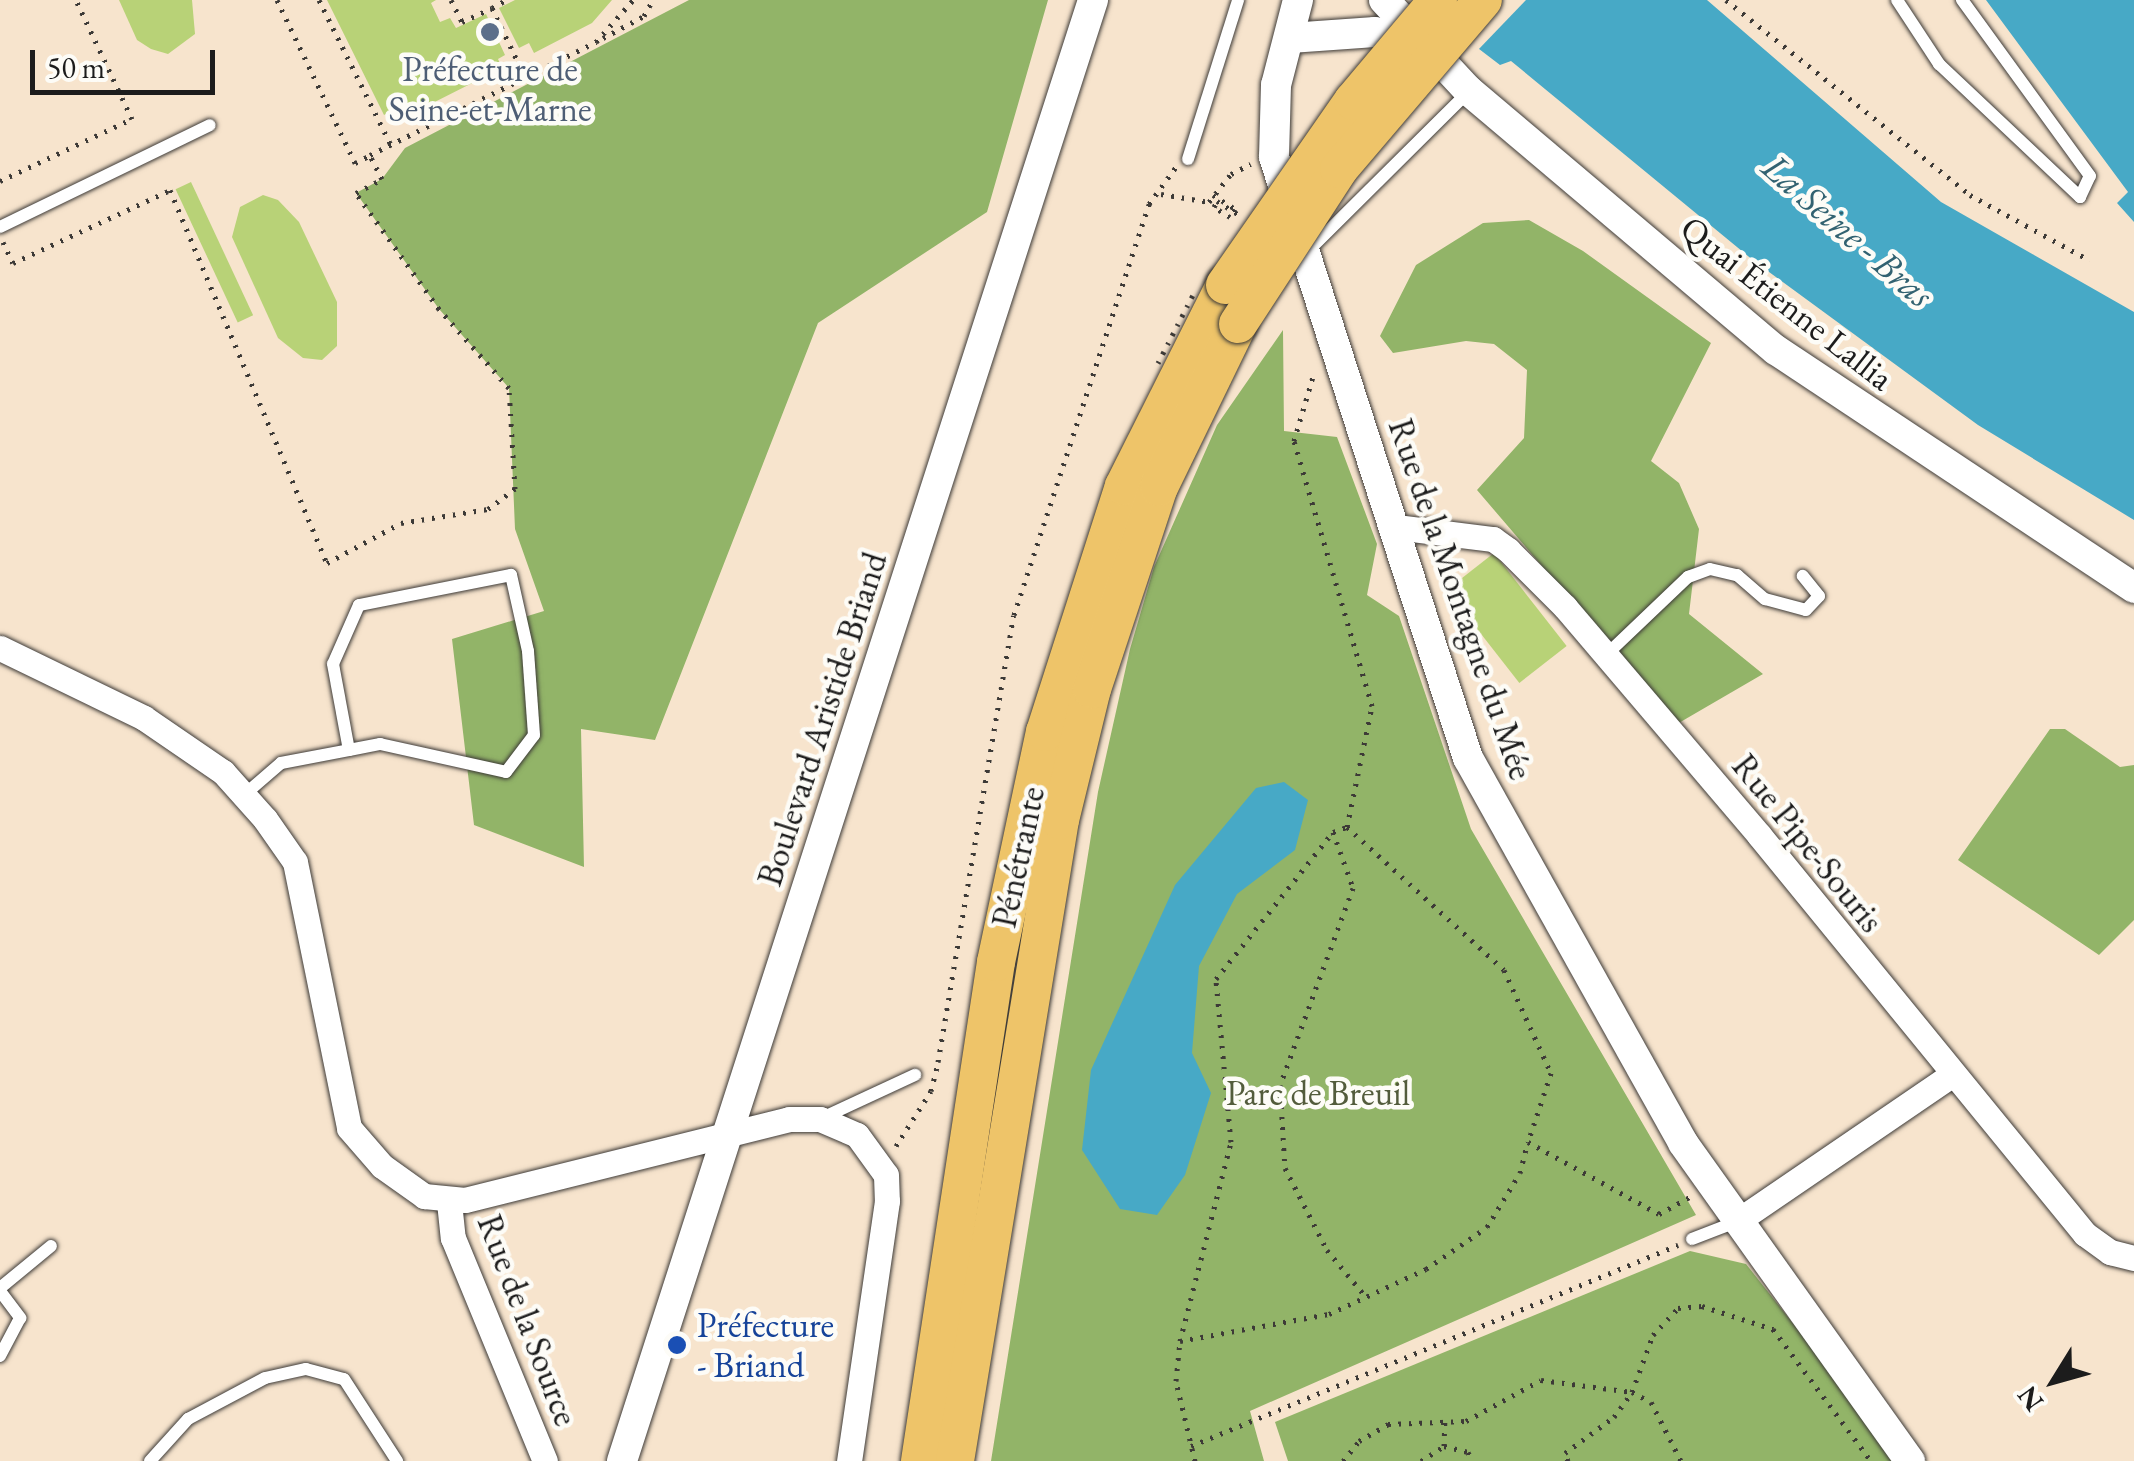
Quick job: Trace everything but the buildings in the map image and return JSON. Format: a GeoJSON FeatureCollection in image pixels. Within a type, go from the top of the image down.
{"type":"FeatureCollection","features":[{"type":"Feature","properties":{"kind":"main road","name":"Pénétrante"},"geometry":{"type":"LineString","coordinates":[[920,1461],[996,962],[1045,732],[1124,486],[1225,284],[1352,100],[1438,0]]}},
{"type":"Feature","properties":{"kind":"main road","name":"Pénétrante"},"geometry":{"type":"LineString","coordinates":[[955,1461],[1060,820],[1102,656],[1159,488],[1238,324],[1339,170],[1483,0]]}},
{"type":"Feature","properties":{"kind":"street","name":"Boulevard Aristide Briand"},"geometry":{"type":"LineString","coordinates":[[622,1461],[1094,0]]}},
{"type":"Feature","properties":{"kind":"street","name":"Rue de la Montagne du Mée"},"geometry":{"type":"LineString","coordinates":[[1298,0],[1276,85],[1273,147],[1304,255],[1396,527],[1468,758],[1710,1181],[1910,1461]]}},
{"type":"Feature","properties":{"kind":"street","name":"Quai Étienne Lallia"},"geometry":{"type":"LineString","coordinates":[[1384,0],[1420,43],[1469,91],[1776,350],[2134,588]]}},
{"type":"Feature","properties":{"kind":"street"},"geometry":{"type":"LineString","coordinates":[[1290,38],[1375,32],[1420,43]]}},
{"type":"Feature","properties":{"kind":"street","name":"Rue Pipe-Souris"},"geometry":{"type":"LineString","coordinates":[[1396,527],[1493,539],[1605,656],[2085,1234],[2110,1252],[2134,1258]]}},
{"type":"Feature","properties":{"kind":"street"},"geometry":{"type":"LineString","coordinates":[[0,647],[144,718],[223,772],[244,795],[295,862],[349,1128],[382,1166],[424,1196],[449,1202],[789,1120],[820,1119],[857,1135],[886,1175],[849,1461]]}},
{"type":"Feature","properties":{"kind":"street"},"geometry":{"type":"LineString","coordinates":[[1736,1222],[1953,1074]]}},
{"type":"Feature","properties":{"kind":"street","name":"Rue de la Source"},"geometry":{"type":"LineString","coordinates":[[449,1202],[452,1238],[545,1461]]}},
{"type":"Feature","properties":{"kind":"lane"},"geometry":{"type":"LineString","coordinates":[[1188,159],[1239,1],[1254,0]]}},
{"type":"Feature","properties":{"kind":"lane"},"geometry":{"type":"LineString","coordinates":[[1897,0],[1939,64],[2080,197],[2090,176],[1962,0]]}},
{"type":"Feature","properties":{"kind":"lane"},"geometry":{"type":"LineString","coordinates":[[1304,255],[1469,91]]}},
{"type":"Feature","properties":{"kind":"lane"},"geometry":{"type":"LineString","coordinates":[[0,227],[210,125]]}},
{"type":"Feature","properties":{"kind":"lane"},"geometry":{"type":"LineString","coordinates":[[1605,656],[1688,577],[1710,569],[1736,575],[1766,598],[1806,610],[1819,596],[1804,576]]}},
{"type":"Feature","properties":{"kind":"lane"},"geometry":{"type":"LineString","coordinates":[[244,795],[281,763],[349,750],[408,746],[506,772],[534,734],[528,651],[511,574],[359,605],[333,664],[349,750]]}},
{"type":"Feature","properties":{"kind":"lane"},"geometry":{"type":"LineString","coordinates":[[820,1119],[915,1075]]}},
{"type":"Feature","properties":{"kind":"lane"},"geometry":{"type":"LineString","coordinates":[[1692,1240],[1736,1222]]}},
{"type":"Feature","properties":{"kind":"lane"},"geometry":{"type":"LineString","coordinates":[[0,1356],[20,1318],[0,1290],[51,1246]]}},
{"type":"Feature","properties":{"kind":"lane"},"geometry":{"type":"LineString","coordinates":[[150,1461],[188,1419],[265,1378],[306,1369],[344,1378],[397,1461]]}},
{"type":"Feature","properties":{"kind":"path"},"geometry":{"type":"LineString","coordinates":[[0,181],[132,119],[76,0]]}},
{"type":"Feature","properties":{"kind":"path"},"geometry":{"type":"LineString","coordinates":[[277,0],[355,163],[644,16],[653,0]]}},
{"type":"Feature","properties":{"kind":"path"},"geometry":{"type":"LineString","coordinates":[[319,0],[390,146]]}},
{"type":"Feature","properties":{"kind":"path"},"geometry":{"type":"LineString","coordinates":[[451,0],[462,22],[506,0]]}},
{"type":"Feature","properties":{"kind":"path"},"geometry":{"type":"LineString","coordinates":[[596,42],[633,0]]}},
{"type":"Feature","properties":{"kind":"path"},"geometry":{"type":"LineString","coordinates":[[1726,0],[1970,195],[2089,260]]}},
{"type":"Feature","properties":{"kind":"path"},"geometry":{"type":"LineString","coordinates":[[492,8],[525,78]]}},
{"type":"Feature","properties":{"kind":"path"},"geometry":{"type":"LineString","coordinates":[[0,235],[13,263],[170,190],[327,562],[400,523],[488,510],[515,490],[509,388],[439,309],[356,192],[382,179],[370,156]]}},
{"type":"Feature","properties":{"kind":"path"},"geometry":{"type":"LineString","coordinates":[[888,1155],[931,1091],[938,1062],[1014,615],[1149,204],[1162,194],[1171,171],[1188,159]]}},
{"type":"Feature","properties":{"kind":"path"},"geometry":{"type":"LineString","coordinates":[[1162,194],[1209,202],[1251,163],[1257,181]]}},
{"type":"Feature","properties":{"kind":"path"},"geometry":{"type":"LineString","coordinates":[[1213,195],[1235,209],[1230,217],[1214,207],[1217,201],[1229,209],[1242,217]]}},
{"type":"Feature","properties":{"kind":"path"},"geometry":{"type":"LineString","coordinates":[[1318,356],[1294,441],[1372,706],[1347,828]]}},
{"type":"Feature","properties":{"kind":"path"},"geometry":{"type":"LineString","coordinates":[[1194,1461],[1176,1381],[1180,1341],[1231,1142],[1216,979],[1333,832],[1347,828]]}},
{"type":"Feature","properties":{"kind":"path"},"geometry":{"type":"LineString","coordinates":[[1180,1341],[1329,1314],[1426,1269],[1487,1226],[1520,1173],[1551,1074],[1504,970],[1347,828]]}},
{"type":"Feature","properties":{"kind":"path"},"geometry":{"type":"LineString","coordinates":[[1333,832],[1353,888],[1280,1084],[1285,1168],[1327,1250],[1366,1297]]}},
{"type":"Feature","properties":{"kind":"path"},"geometry":{"type":"LineString","coordinates":[[1528,1142],[1659,1214],[1710,1181]]}},
{"type":"Feature","properties":{"kind":"path"},"geometry":{"type":"LineString","coordinates":[[1191,1446],[1692,1240]]}},
{"type":"Feature","properties":{"kind":"path"},"geometry":{"type":"LineString","coordinates":[[1568,1461],[1565,1453],[1614,1417],[1632,1392],[1653,1335],[1678,1308],[1723,1310],[1773,1329],[1871,1461]]}},
{"type":"Feature","properties":{"kind":"path"},"geometry":{"type":"LineString","coordinates":[[1343,1461],[1388,1424],[1444,1418],[1466,1421],[1542,1380],[1632,1392],[1651,1402],[1681,1461]]}},
{"type":"Feature","properties":{"kind":"path"},"geometry":{"type":"LineString","coordinates":[[1444,1418],[1444,1446]]}},
{"type":"Feature","properties":{"kind":"path"},"geometry":{"type":"LineString","coordinates":[[1422,1461],[1444,1446],[1468,1452],[1472,1461]]}},
{"type":"Feature","properties":{"kind":"green space"},"geometry":{"type":"Polygon","coordinates":[[[119,0],[192,0],[195,34],[168,54],[151,49],[137,40],[119,0]]]}},
{"type":"Feature","properties":{"kind":"green space"},"geometry":{"type":"Polygon","coordinates":[[[327,0],[436,0],[431,3],[440,22],[450,18],[456,28],[486,14],[505,55],[498,59],[502,68],[399,120],[394,110],[384,115],[327,0]]]}},
{"type":"Feature","properties":{"kind":"green space"},"geometry":{"type":"Polygon","coordinates":[[[515,0],[612,0],[592,23],[534,53],[529,43],[519,48],[499,8],[515,0]]]}},
{"type":"Feature","properties":{"kind":"green space"},"geometry":{"type":"Polygon","coordinates":[[[689,0],[1048,0],[987,212],[818,323],[655,740],[581,729],[584,867],[474,825],[452,639],[544,611],[515,529],[509,388],[439,309],[356,193],[382,179],[405,148],[689,0]]]}},
{"type":"Feature","properties":{"kind":"green space"},"geometry":{"type":"Polygon","coordinates":[[[191,182],[253,315],[238,322],[176,189],[191,182]]]}},
{"type":"Feature","properties":{"kind":"green space"},"geometry":{"type":"Polygon","coordinates":[[[263,195],[278,200],[299,222],[337,302],[337,346],[322,360],[303,358],[278,338],[232,237],[240,207],[263,195]]]}},
{"type":"Feature","properties":{"kind":"green space"},"geometry":{"type":"Polygon","coordinates":[[[1529,220],[1583,251],[1711,343],[1651,461],[1679,483],[1699,529],[1689,614],[1763,674],[1677,724],[1477,490],[1524,438],[1527,370],[1494,344],[1466,341],[1393,353],[1380,336],[1416,265],[1483,223],[1529,220]]]}},
{"type":"Feature","properties":{"kind":"green space","name":"Parc de Breuil"},"geometry":{"type":"Polygon","coordinates":[[[1283,330],[1284,431],[1337,437],[1377,544],[1367,595],[1399,616],[1471,829],[1696,1215],[1250,1411],[1264,1461],[991,1461],[1098,792],[1130,649],[1154,567],[1217,425],[1283,330]]]}},
{"type":"Feature","properties":{"kind":"green space"},"geometry":{"type":"Polygon","coordinates":[[[1494,553],[1567,646],[1519,683],[1447,590],[1494,553]]]}},
{"type":"Feature","properties":{"kind":"green space"},"geometry":{"type":"Polygon","coordinates":[[[2050,729],[2065,729],[2120,767],[2134,765],[2134,920],[2099,955],[1958,860],[2050,729]]]}},
{"type":"Feature","properties":{"kind":"green space"},"geometry":{"type":"Polygon","coordinates":[[[1690,1251],[1746,1264],[1902,1461],[1288,1461],[1275,1422],[1690,1251]]]}},
{"type":"Feature","properties":{"kind":"water","name":"La Seine - Bras"},"geometry":{"type":"Polygon","coordinates":[[[1415,0],[1707,0],[1941,202],[2134,312],[2134,520],[1978,425],[1754,261],[1511,61],[1500,65],[1415,0]]]}},
{"type":"Feature","properties":{"kind":"water"},"geometry":{"type":"Polygon","coordinates":[[[1986,0],[2134,0],[2134,222],[2117,203],[2128,192],[1986,0]]]}},
{"type":"Feature","properties":{"kind":"water"},"geometry":{"type":"Polygon","coordinates":[[[1284,782],[1308,800],[1295,850],[1237,894],[1199,966],[1192,1053],[1211,1093],[1185,1175],[1157,1215],[1120,1209],[1082,1150],[1091,1070],[1175,885],[1256,788],[1284,782]]]}},
{"type":"Feature","properties":{"kind":"pier"},"geometry":{"type":"Polygon","coordinates":[[[1410,0],[1526,0],[1477,51],[1410,0]]]}},
{"type":"Feature","properties":{"kind":"place","name":"Préfecture de Seine-et-Marne"},"geometry":{"type":"Point","coordinates":[490,32]}},
{"type":"Feature","properties":{"kind":"place","name":"Préfecture - Briand"},"geometry":{"type":"Point","coordinates":[677,1345]}}]}
